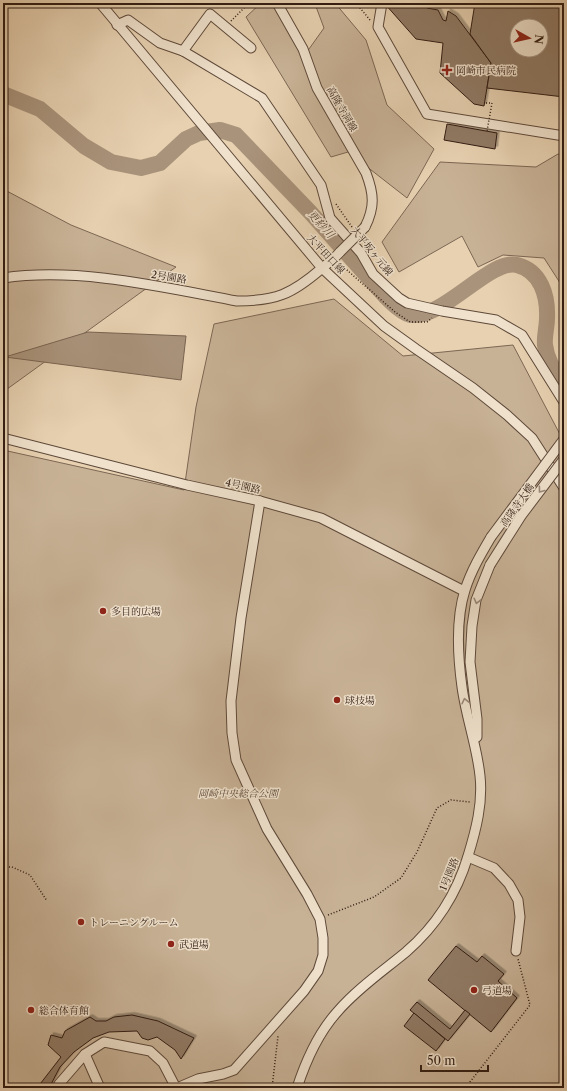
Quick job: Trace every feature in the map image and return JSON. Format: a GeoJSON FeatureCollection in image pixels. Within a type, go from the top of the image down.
{"type":"FeatureCollection","features":[{"type":"Feature","properties":{"kind":"street","name":"大平田口線"},"geometry":{"type":"LineString","coordinates":[[100,3],[322,268],[384,326],[416,350],[473,388],[507,415],[532,438],[564,488]]}},
{"type":"Feature","properties":{"kind":"street","name":"高隆寺洞線"},"geometry":{"type":"LineString","coordinates":[[277,3],[302,49],[317,88],[366,173],[371,188],[371,215],[365,227],[358,236],[337,256]]}},
{"type":"Feature","properties":{"kind":"street"},"geometry":{"type":"LineString","coordinates":[[382,3],[378,27],[427,114],[564,136]]}},
{"type":"Feature","properties":{"kind":"street"},"geometry":{"type":"LineString","coordinates":[[183,51],[210,14],[251,48]]}},
{"type":"Feature","properties":{"kind":"street","name":"大平坂ヶ元線"},"geometry":{"type":"LineString","coordinates":[[117,25],[128,20],[160,43],[183,51],[262,98],[321,185],[330,218],[361,253],[373,274],[399,298],[407,303],[442,311],[496,320],[522,335],[564,402]]}},
{"type":"Feature","properties":{"kind":"street","name":"2号園路"},"geometry":{"type":"LineString","coordinates":[[3,278],[58,274],[90,276],[237,301],[256,301],[280,296],[293,290],[309,280],[337,256]]}},
{"type":"Feature","properties":{"kind":"street","name":"4号園路"},"geometry":{"type":"LineString","coordinates":[[3,438],[187,485],[260,501],[321,518],[464,591]]}},
{"type":"Feature","properties":{"kind":"street","name":"高隆寺大橋"},"geometry":{"type":"LineString","coordinates":[[477,561],[491,537],[564,438]]}},
{"type":"Feature","properties":{"kind":"street","name":"高隆寺大橋"},"geometry":{"type":"LineString","coordinates":[[476,752],[477,719],[470,662],[472,626],[476,600],[490,565],[521,516],[564,459]]}},
{"type":"Feature","properties":{"kind":"street"},"geometry":{"type":"LineString","coordinates":[[60,1084],[85,1054],[104,1042],[150,1051],[163,1063],[177,1088],[194,1085],[234,1070],[304,991],[318,970],[323,955],[323,938],[320,919],[267,829],[236,760],[232,733],[231,701],[241,618],[260,501]]}},
{"type":"Feature","properties":{"kind":"street","name":"1号園路"},"geometry":{"type":"LineString","coordinates":[[297,1088],[311,1052],[322,1031],[338,1011],[370,980],[407,951],[430,929],[450,900],[468,857],[480,803],[480,777],[462,687],[459,644],[460,614],[464,591],[477,561]]}},
{"type":"Feature","properties":{"kind":"street"},"geometry":{"type":"LineString","coordinates":[[468,857],[494,868],[509,884],[518,900],[520,917],[516,951]]}},
{"type":"Feature","properties":{"kind":"street"},"geometry":{"type":"LineString","coordinates":[[85,1054],[100,1088]]}},
{"type":"Feature","properties":{"kind":"path"},"geometry":{"type":"LineString","coordinates":[[226,26],[249,3]]}},
{"type":"Feature","properties":{"kind":"path"},"geometry":{"type":"LineString","coordinates":[[356,3],[373,24],[378,24]]}},
{"type":"Feature","properties":{"kind":"path"},"geometry":{"type":"LineString","coordinates":[[486,102],[492,103],[488,131]]}},
{"type":"Feature","properties":{"kind":"path"},"geometry":{"type":"LineString","coordinates":[[341,211],[358,236]]}},
{"type":"Feature","properties":{"kind":"path"},"geometry":{"type":"LineString","coordinates":[[337,256],[361,282]]}},
{"type":"Feature","properties":{"kind":"path"},"geometry":{"type":"LineString","coordinates":[[320,919],[374,897],[401,878],[417,852],[437,808],[451,800],[480,803]]}},
{"type":"Feature","properties":{"kind":"path"},"geometry":{"type":"LineString","coordinates":[[3,867],[12,866],[30,875],[47,901]]}},
{"type":"Feature","properties":{"kind":"path"},"geometry":{"type":"LineString","coordinates":[[469,1088],[470,1082],[530,1005],[516,951]]}},
{"type":"Feature","properties":{"kind":"path"},"geometry":{"type":"LineString","coordinates":[[268,1031],[278,1036],[272,1088]]}},
{"type":"Feature","properties":{"kind":"green space"},"geometry":{"type":"Polygon","coordinates":[[[261,3],[272,3],[304,56],[324,28],[315,4],[316,3],[335,3],[366,40],[387,105],[434,149],[407,198],[348,152],[331,157],[246,17],[261,3]]]}},
{"type":"Feature","properties":{"kind":"green space"},"geometry":{"type":"Polygon","coordinates":[[[558,154],[564,155],[564,289],[544,258],[503,255],[478,267],[462,236],[399,272],[382,242],[440,162],[536,167],[558,154]]]}},
{"type":"Feature","properties":{"kind":"green space"},"geometry":{"type":"Polygon","coordinates":[[[3,189],[71,225],[176,267],[3,392],[3,189]]]}},
{"type":"Feature","properties":{"kind":"green space","name":"岡崎中央総合公園"},"geometry":{"type":"Polygon","coordinates":[[[334,299],[403,356],[513,345],[564,442],[564,1088],[3,1088],[3,450],[184,490],[196,407],[214,324],[334,299]]]}},
{"type":"Feature","properties":{"kind":"shaded area"},"geometry":{"type":"Polygon","coordinates":[[[88,332],[186,336],[181,380],[5,357],[88,332]]]}},
{"type":"Feature","properties":{"kind":"building"},"geometry":{"type":"Polygon","coordinates":[[[385,3],[427,3],[427,8],[438,10],[443,20],[446,21],[448,11],[456,16],[491,63],[484,106],[474,104],[440,73],[443,43],[416,39],[385,3]]]}},
{"type":"Feature","properties":{"kind":"building"},"geometry":{"type":"Polygon","coordinates":[[[475,3],[564,3],[564,97],[487,88],[491,63],[470,34],[475,3]]]}},
{"type":"Feature","properties":{"kind":"building"},"geometry":{"type":"Polygon","coordinates":[[[447,124],[497,133],[495,149],[444,140],[447,124]]]}},
{"type":"Feature","properties":{"kind":"building","name":"弓道場"},"geometry":{"type":"Polygon","coordinates":[[[456,946],[477,962],[482,956],[504,974],[498,981],[517,998],[491,1032],[428,980],[456,946]]]}},
{"type":"Feature","properties":{"kind":"building"},"geometry":{"type":"Polygon","coordinates":[[[417,1002],[450,1029],[465,1010],[470,1014],[448,1041],[410,1010],[417,1002]]]}},
{"type":"Feature","properties":{"kind":"building"},"geometry":{"type":"Polygon","coordinates":[[[414,1013],[445,1039],[436,1051],[404,1026],[414,1013]]]}},
{"type":"Feature","properties":{"kind":"building"},"geometry":{"type":"Polygon","coordinates":[[[132,1015],[158,1021],[194,1038],[181,1059],[175,1050],[157,1037],[148,1040],[142,1038],[137,1031],[109,1032],[93,1038],[74,1052],[60,1067],[49,1088],[37,1088],[61,1057],[48,1045],[51,1035],[62,1038],[65,1031],[90,1017],[96,1021],[106,1021],[114,1017],[132,1015]]]}},
{"type":"Feature","properties":{"kind":"waterway","name":"更紗川"},"geometry":{"type":"LineString","coordinates":[[3,94],[40,109],[84,146],[111,162],[141,168],[160,163],[186,139],[199,133],[220,130],[236,135],[310,212],[385,296],[405,313],[412,315],[425,313],[438,307],[494,270],[506,265],[517,265],[525,268],[537,279],[544,293],[547,310],[545,342],[546,351],[552,367],[564,386]]}},
{"type":"Feature","properties":{"kind":"place","name":"岡崎市民病院"},"geometry":{"type":"Point","coordinates":[447,70]}},
{"type":"Feature","properties":{"kind":"place","name":"多目的広場"},"geometry":{"type":"Point","coordinates":[103,611]}},
{"type":"Feature","properties":{"kind":"place","name":"球技場"},"geometry":{"type":"Point","coordinates":[337,700]}},
{"type":"Feature","properties":{"kind":"place","name":"トレーニングルーム"},"geometry":{"type":"Point","coordinates":[81,922]}},
{"type":"Feature","properties":{"kind":"place","name":"武道場"},"geometry":{"type":"Point","coordinates":[171,944]}},
{"type":"Feature","properties":{"kind":"place","name":"弓道場"},"geometry":{"type":"Point","coordinates":[474,990]}},
{"type":"Feature","properties":{"kind":"place","name":"総合体育館"},"geometry":{"type":"Point","coordinates":[31,1010]}}]}
